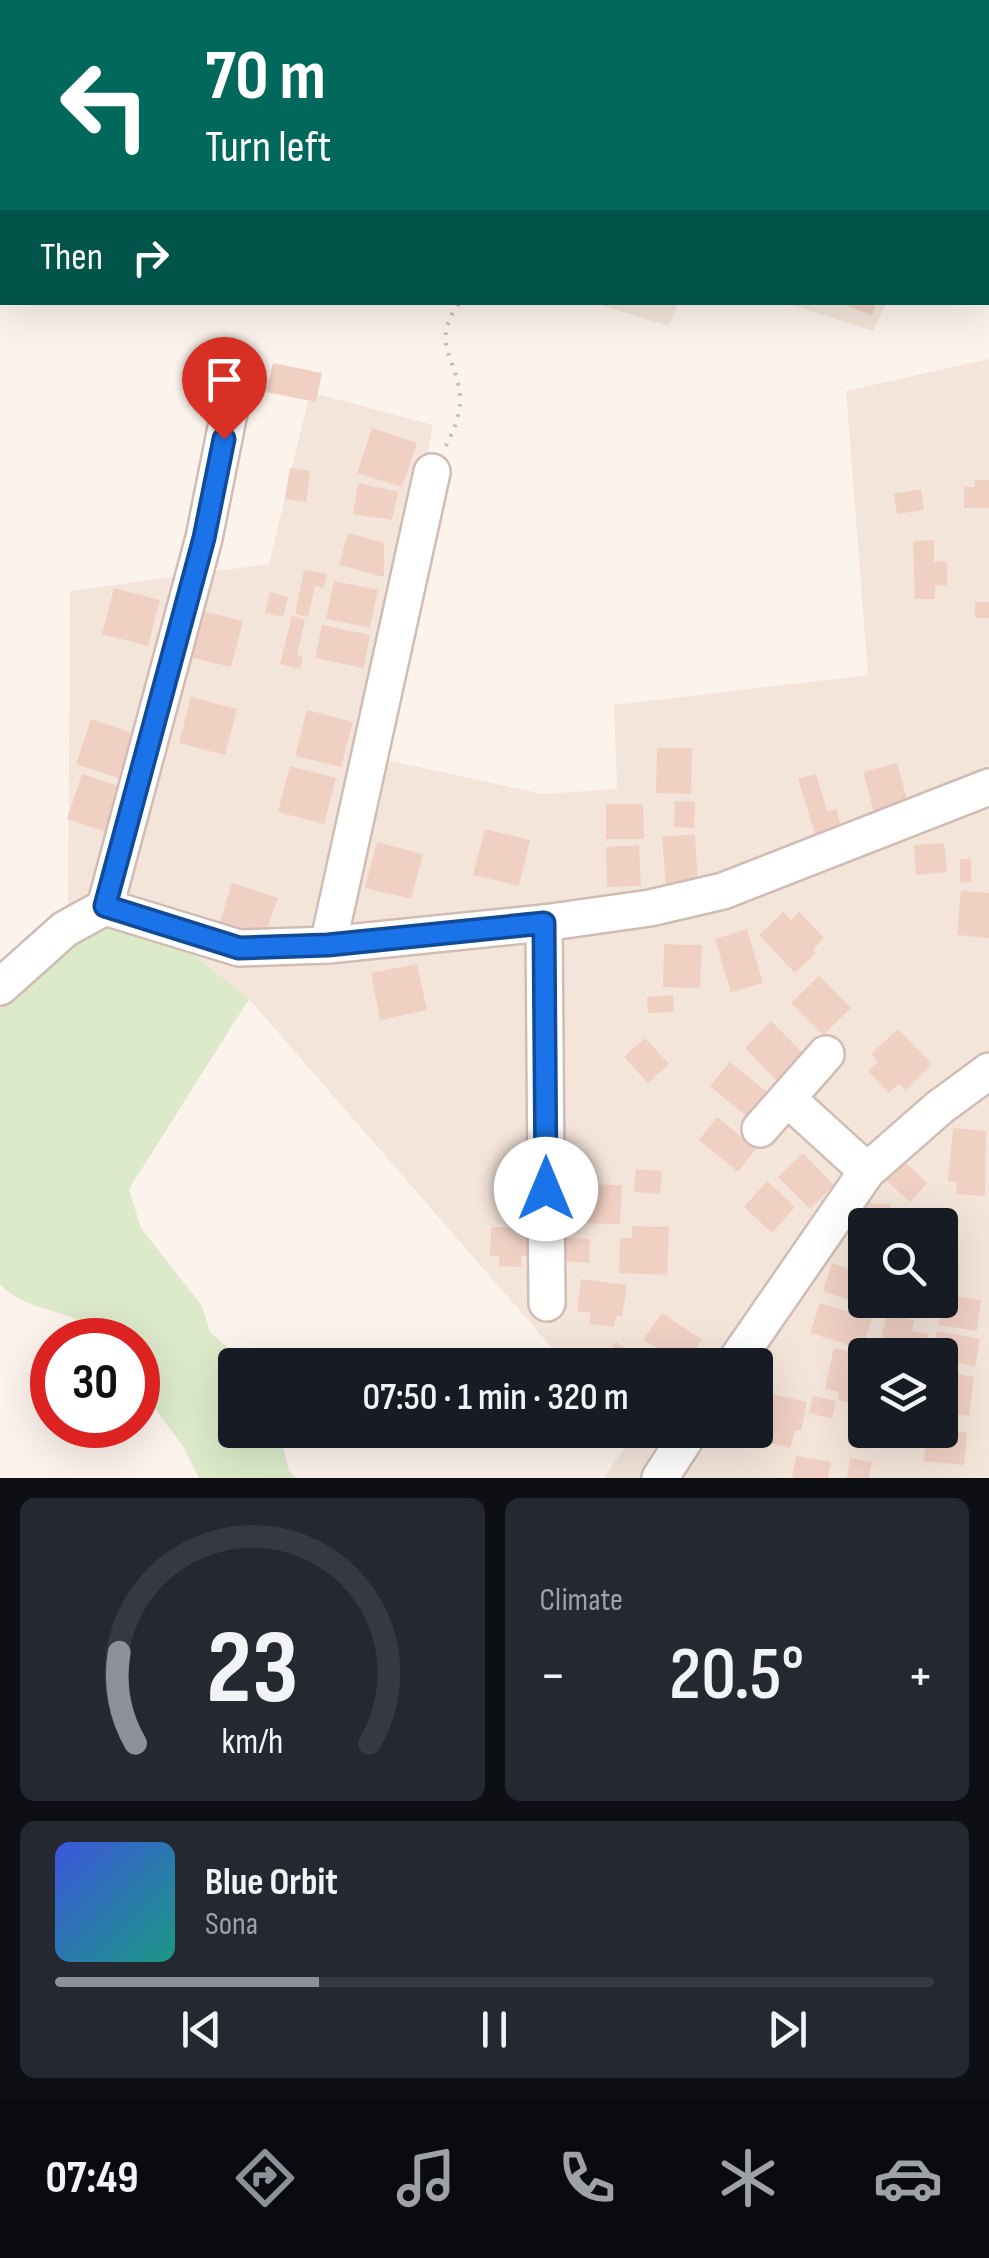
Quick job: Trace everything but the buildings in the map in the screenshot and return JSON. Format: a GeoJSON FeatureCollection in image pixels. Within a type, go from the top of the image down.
{"type":"FeatureCollection","features":[{"type":"Feature","properties":{"kind":"street"},"geometry":{"type":"LineString","coordinates":[[0,988],[65,929],[105,906],[204,538],[236,373]]}},
{"type":"Feature","properties":{"kind":"street"},"geometry":{"type":"LineString","coordinates":[[328,945],[432,472]]}},
{"type":"Feature","properties":{"kind":"street"},"geometry":{"type":"LineString","coordinates":[[105,906],[239,948],[328,945],[544,923],[650,908],[723,891],[989,787]]}},
{"type":"Feature","properties":{"kind":"street"},"geometry":{"type":"LineString","coordinates":[[544,923],[547,1303]]}},
{"type":"Feature","properties":{"kind":"street"},"geometry":{"type":"LineString","coordinates":[[760,1129],[826,1054]]}},
{"type":"Feature","properties":{"kind":"street"},"geometry":{"type":"LineString","coordinates":[[745,1348],[867,1171],[940,1107],[989,1071]]}},
{"type":"Feature","properties":{"kind":"street"},"geometry":{"type":"LineString","coordinates":[[788,1099],[867,1171]]}},
{"type":"Feature","properties":{"kind":"street"},"geometry":{"type":"LineString","coordinates":[[660,1478],[679,1448]]}},
{"type":"Feature","properties":{"kind":"path"},"geometry":{"type":"LineString","coordinates":[[432,472],[460,414],[460,396],[444,337],[446,323],[458,305]]}},
{"type":"Feature","properties":{"kind":"shaded area"},"geometry":{"type":"Polygon","coordinates":[[[601,305],[677,305],[669,326],[601,305]]]}},
{"type":"Feature","properties":{"kind":"shaded area"},"geometry":{"type":"Polygon","coordinates":[[[791,305],[885,305],[873,331],[791,305]]]}},
{"type":"Feature","properties":{"kind":"shaded area"},"geometry":{"type":"Polygon","coordinates":[[[989,359],[989,1478],[604,1478],[624,1448],[773,1448],[773,1348],[552,1348],[249,999],[157,925],[68,906],[70,591],[269,564],[310,392],[433,425],[372,757],[543,794],[617,789],[614,705],[868,675],[846,391],[989,359]]]}},
{"type":"Feature","properties":{"kind":"green space"},"geometry":{"type":"Polygon","coordinates":[[[68,906],[157,925],[249,999],[129,1189],[141,1228],[202,1306],[210,1332],[228,1348],[218,1348],[218,1448],[283,1448],[289,1471],[297,1478],[199,1478],[183,1446],[160,1415],[160,1318],[72,1318],[25,1302],[0,1284],[0,965],[68,906]]]}},
{"type":"Feature","properties":{"kind":"route"},"geometry":{"type":"LineString","coordinates":[[224,439],[204,538],[105,906],[239,948],[328,945],[544,923],[546,1189]]}}]}
